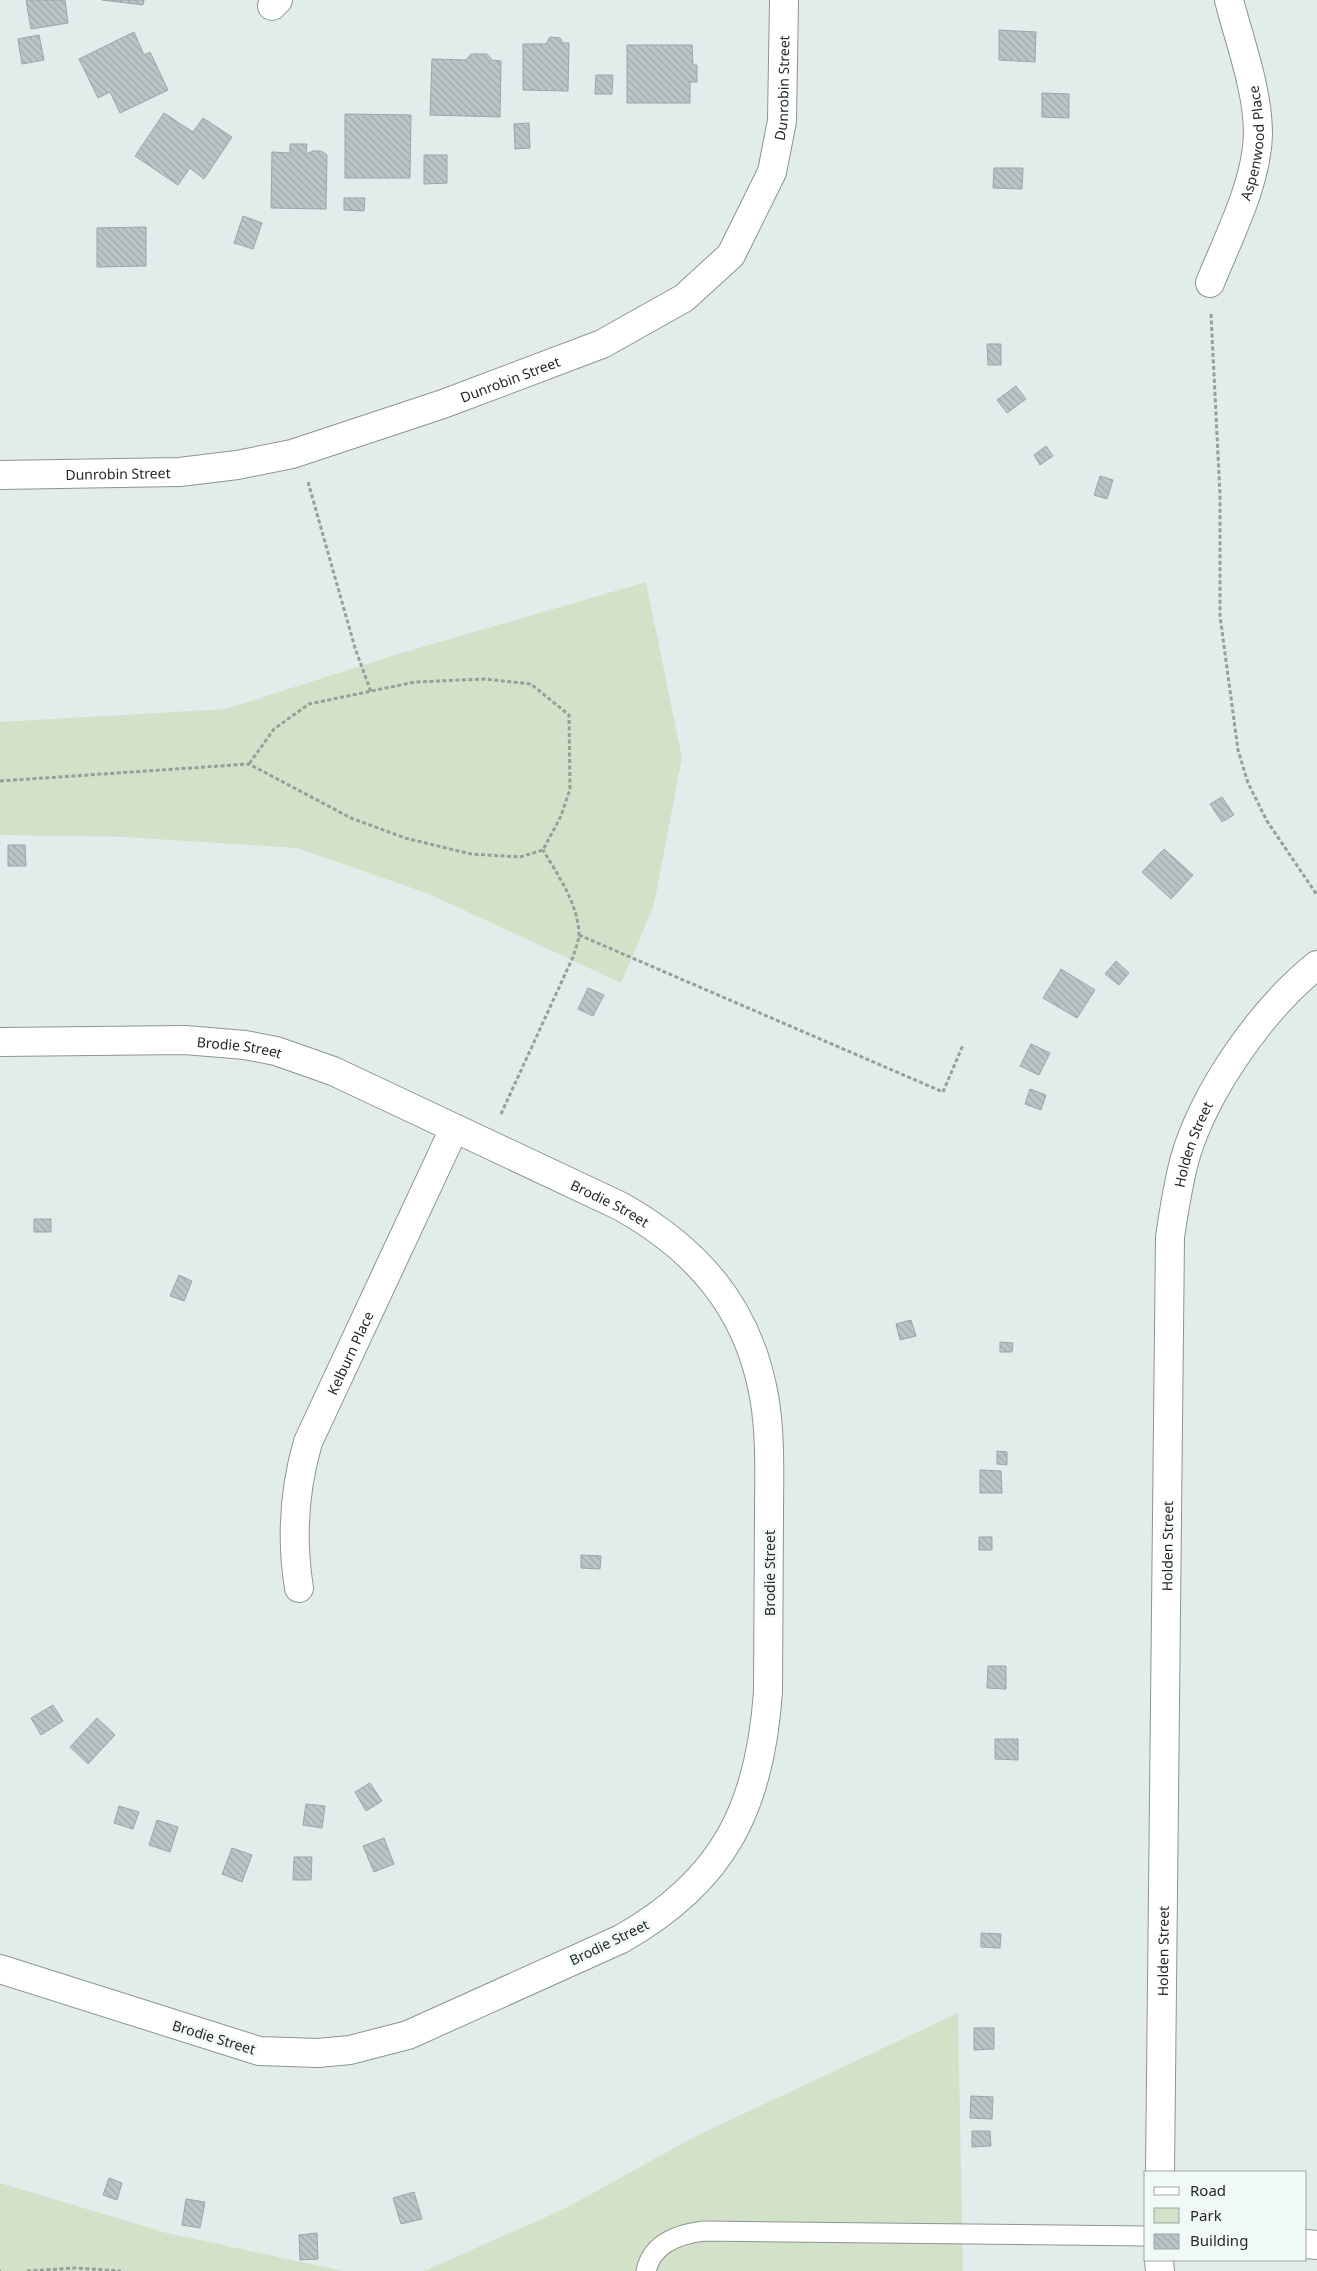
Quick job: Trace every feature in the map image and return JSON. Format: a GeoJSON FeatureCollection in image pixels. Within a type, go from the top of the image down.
{"type":"FeatureCollection","features":[{"type":"Feature","properties":{"kind":"street","name":"Dunrobin Street"},"geometry":{"type":"LineString","coordinates":[[0,475],[180,472],[237,465],[300,452],[442,404],[602,344],[684,298],[731,255],[772,172],[782,121],[784,0]]}},
{"type":"Feature","properties":{"kind":"street","name":"Aspenwood Place"},"geometry":{"type":"LineString","coordinates":[[1210,283],[1250,183],[1258,136],[1253,96],[1229,0]]}},
{"type":"Feature","properties":{"kind":"street","name":"Holden Street"},"geometry":{"type":"LineString","coordinates":[[1160,2171],[1170,1237],[1186,1157],[1206,1109],[1255,1032],[1289,991],[1317,965]]}},
{"type":"Feature","properties":{"kind":"street","name":"Brodie Street"},"geometry":{"type":"LineString","coordinates":[[0,1042],[185,1040],[245,1045],[305,1059],[333,1070],[454,1129],[620,1206],[670,1238],[691,1256],[725,1296],[738,1318],[752,1351],[764,1397],[768,1444],[768,1692],[766,1728],[752,1792],[739,1822],[722,1851],[702,1878],[679,1901],[650,1923],[621,1939],[408,2035],[350,2050],[288,2054],[259,2051],[0,1969]]}},
{"type":"Feature","properties":{"kind":"street","name":"Kelburn Place"},"geometry":{"type":"LineString","coordinates":[[299,1588],[296,1568],[294,1518],[301,1466],[308,1442],[454,1129]]}},
{"type":"Feature","properties":{"kind":"lane"},"geometry":{"type":"LineString","coordinates":[[646,2271],[652,2255],[662,2245],[675,2238],[704,2231],[1144,2236]]}},
{"type":"Feature","properties":{"kind":"path"},"geometry":{"type":"LineString","coordinates":[[1210,283],[1220,495],[1220,616],[1238,750],[1248,783],[1267,821],[1317,896]]}},
{"type":"Feature","properties":{"kind":"path"},"geometry":{"type":"LineString","coordinates":[[300,452],[355,648],[371,692]]}},
{"type":"Feature","properties":{"kind":"path"},"geometry":{"type":"LineString","coordinates":[[0,781],[249,764],[351,818],[405,838],[471,854],[520,857],[543,850],[560,816],[570,789],[568,715],[531,684],[485,680],[415,682],[309,704],[274,729],[249,764]]}},
{"type":"Feature","properties":{"kind":"path"},"geometry":{"type":"LineString","coordinates":[[488,1144],[573,957],[579,936],[572,905],[560,878],[543,850]]}},
{"type":"Feature","properties":{"kind":"path"},"geometry":{"type":"LineString","coordinates":[[579,936],[943,1092],[963,1045]]}},
{"type":"Feature","properties":{"kind":"path"},"geometry":{"type":"LineString","coordinates":[[27,2271],[76,2268],[121,2271]]}},
{"type":"Feature","properties":{"kind":"green space"},"geometry":{"type":"Polygon","coordinates":[[[646,582],[682,758],[654,905],[621,983],[429,894],[297,848],[125,837],[0,835],[0,722],[226,709],[395,655],[646,582]]]}},
{"type":"Feature","properties":{"kind":"green space"},"geometry":{"type":"Polygon","coordinates":[[[958,2013],[963,2271],[424,2271],[564,2209],[696,2136],[958,2013]]]}},
{"type":"Feature","properties":{"kind":"green space"},"geometry":{"type":"Polygon","coordinates":[[[0,2183],[167,2233],[343,2271],[0,2271],[0,2183]]]}},
{"type":"Feature","properties":{"kind":"building"},"geometry":{"type":"Polygon","coordinates":[[[26,0],[65,0],[68,23],[31,29],[26,0]]]}},
{"type":"Feature","properties":{"kind":"building"},"geometry":{"type":"Polygon","coordinates":[[[102,0],[144,0],[143,5],[102,0]]]}},
{"type":"Feature","properties":{"kind":"building"},"geometry":{"type":"Polygon","coordinates":[[[999,30],[1036,32],[1035,62],[999,60],[999,30]]]}},
{"type":"Feature","properties":{"kind":"building"},"geometry":{"type":"Polygon","coordinates":[[[134,32],[144,55],[150,52],[168,90],[120,113],[110,92],[98,98],[79,59],[134,32]]]}},
{"type":"Feature","properties":{"kind":"building"},"geometry":{"type":"Polygon","coordinates":[[[39,35],[44,60],[22,64],[18,39],[39,35]]]}},
{"type":"Feature","properties":{"kind":"building"},"geometry":{"type":"Polygon","coordinates":[[[550,37],[560,38],[563,43],[569,43],[568,91],[523,90],[523,44],[546,44],[550,37]]]}},
{"type":"Feature","properties":{"kind":"building"},"geometry":{"type":"Polygon","coordinates":[[[627,45],[692,45],[693,65],[697,65],[697,82],[690,82],[690,103],[627,103],[627,45]]]}},
{"type":"Feature","properties":{"kind":"building"},"geometry":{"type":"Polygon","coordinates":[[[471,54],[487,54],[492,60],[501,61],[500,117],[430,115],[432,59],[466,60],[471,54]]]}},
{"type":"Feature","properties":{"kind":"building"},"geometry":{"type":"Polygon","coordinates":[[[596,75],[613,75],[612,94],[595,94],[596,75]]]}},
{"type":"Feature","properties":{"kind":"building"},"geometry":{"type":"Polygon","coordinates":[[[1042,93],[1069,94],[1069,118],[1042,117],[1042,93]]]}},
{"type":"Feature","properties":{"kind":"building"},"geometry":{"type":"Polygon","coordinates":[[[164,113],[193,132],[203,118],[232,137],[204,179],[190,168],[178,185],[135,156],[164,113]]]}},
{"type":"Feature","properties":{"kind":"building"},"geometry":{"type":"Polygon","coordinates":[[[345,114],[411,115],[410,178],[345,178],[345,114]]]}},
{"type":"Feature","properties":{"kind":"building"},"geometry":{"type":"Polygon","coordinates":[[[529,123],[530,148],[515,149],[514,124],[529,123]]]}},
{"type":"Feature","properties":{"kind":"building"},"geometry":{"type":"Polygon","coordinates":[[[290,144],[307,144],[306,154],[313,151],[321,151],[327,155],[326,209],[271,208],[272,152],[290,153],[290,144]]]}},
{"type":"Feature","properties":{"kind":"building"},"geometry":{"type":"Polygon","coordinates":[[[424,155],[447,155],[447,183],[424,184],[424,155]]]}},
{"type":"Feature","properties":{"kind":"building"},"geometry":{"type":"Polygon","coordinates":[[[994,168],[1023,168],[1022,189],[993,188],[994,168]]]}},
{"type":"Feature","properties":{"kind":"building"},"geometry":{"type":"Polygon","coordinates":[[[344,198],[365,198],[364,211],[344,210],[344,198]]]}},
{"type":"Feature","properties":{"kind":"building"},"geometry":{"type":"Polygon","coordinates":[[[243,216],[262,223],[253,249],[234,243],[243,216]]]}},
{"type":"Feature","properties":{"kind":"building"},"geometry":{"type":"Polygon","coordinates":[[[146,227],[146,266],[97,267],[97,228],[146,227]]]}},
{"type":"Feature","properties":{"kind":"building"},"geometry":{"type":"Polygon","coordinates":[[[987,344],[1001,344],[1001,365],[988,365],[987,344]]]}},
{"type":"Feature","properties":{"kind":"building"},"geometry":{"type":"Polygon","coordinates":[[[1016,386],[1026,399],[1007,413],[997,400],[1016,386]]]}},
{"type":"Feature","properties":{"kind":"building"},"geometry":{"type":"Polygon","coordinates":[[[1046,446],[1053,456],[1040,465],[1034,455],[1046,446]]]}},
{"type":"Feature","properties":{"kind":"building"},"geometry":{"type":"Polygon","coordinates":[[[1100,476],[1113,480],[1107,499],[1094,495],[1100,476]]]}},
{"type":"Feature","properties":{"kind":"building"},"geometry":{"type":"Polygon","coordinates":[[[1222,797],[1234,815],[1222,822],[1210,804],[1222,797]]]}},
{"type":"Feature","properties":{"kind":"building"},"geometry":{"type":"Polygon","coordinates":[[[8,845],[25,845],[26,866],[8,866],[8,845]]]}},
{"type":"Feature","properties":{"kind":"building"},"geometry":{"type":"Polygon","coordinates":[[[1164,849],[1193,875],[1171,899],[1142,872],[1164,849]]]}},
{"type":"Feature","properties":{"kind":"building"},"geometry":{"type":"Polygon","coordinates":[[[1116,961],[1129,973],[1119,985],[1105,974],[1116,961]]]}},
{"type":"Feature","properties":{"kind":"building"},"geometry":{"type":"Polygon","coordinates":[[[1061,969],[1095,990],[1077,1018],[1043,998],[1061,969]]]}},
{"type":"Feature","properties":{"kind":"building"},"geometry":{"type":"Polygon","coordinates":[[[588,988],[604,995],[593,1016],[578,1009],[588,988]]]}},
{"type":"Feature","properties":{"kind":"building"},"geometry":{"type":"Polygon","coordinates":[[[1031,1044],[1050,1053],[1039,1075],[1020,1066],[1031,1044]]]}},
{"type":"Feature","properties":{"kind":"building"},"geometry":{"type":"Polygon","coordinates":[[[1030,1089],[1046,1095],[1041,1110],[1025,1104],[1030,1089]]]}},
{"type":"Feature","properties":{"kind":"building"},"geometry":{"type":"Polygon","coordinates":[[[34,1219],[51,1219],[51,1232],[34,1232],[34,1219]]]}},
{"type":"Feature","properties":{"kind":"building"},"geometry":{"type":"Polygon","coordinates":[[[179,1275],[192,1281],[184,1301],[170,1296],[179,1275]]]}},
{"type":"Feature","properties":{"kind":"building"},"geometry":{"type":"Polygon","coordinates":[[[911,1320],[916,1336],[900,1340],[896,1324],[911,1320]]]}},
{"type":"Feature","properties":{"kind":"building"},"geometry":{"type":"Polygon","coordinates":[[[1000,1342],[1013,1343],[1012,1352],[1000,1352],[1000,1342]]]}},
{"type":"Feature","properties":{"kind":"building"},"geometry":{"type":"Polygon","coordinates":[[[997,1451],[1007,1452],[1007,1465],[997,1464],[997,1451]]]}},
{"type":"Feature","properties":{"kind":"building"},"geometry":{"type":"Polygon","coordinates":[[[980,1470],[1001,1471],[1002,1493],[980,1493],[980,1470]]]}},
{"type":"Feature","properties":{"kind":"building"},"geometry":{"type":"Polygon","coordinates":[[[979,1537],[992,1537],[992,1550],[979,1550],[979,1537]]]}},
{"type":"Feature","properties":{"kind":"building"},"geometry":{"type":"Polygon","coordinates":[[[581,1555],[601,1556],[600,1569],[581,1568],[581,1555]]]}},
{"type":"Feature","properties":{"kind":"building"},"geometry":{"type":"Polygon","coordinates":[[[988,1666],[1006,1666],[1006,1689],[987,1688],[988,1666]]]}},
{"type":"Feature","properties":{"kind":"building"},"geometry":{"type":"Polygon","coordinates":[[[53,1705],[63,1721],[41,1735],[31,1718],[53,1705]]]}},
{"type":"Feature","properties":{"kind":"building"},"geometry":{"type":"Polygon","coordinates":[[[97,1718],[115,1735],[88,1764],[70,1747],[97,1718]]]}},
{"type":"Feature","properties":{"kind":"building"},"geometry":{"type":"Polygon","coordinates":[[[995,1739],[1018,1739],[1018,1760],[995,1759],[995,1739]]]}},
{"type":"Feature","properties":{"kind":"building"},"geometry":{"type":"Polygon","coordinates":[[[370,1783],[382,1801],[366,1811],[355,1792],[370,1783]]]}},
{"type":"Feature","properties":{"kind":"building"},"geometry":{"type":"Polygon","coordinates":[[[306,1804],[325,1806],[322,1828],[303,1825],[306,1804]]]}},
{"type":"Feature","properties":{"kind":"building"},"geometry":{"type":"Polygon","coordinates":[[[119,1806],[139,1812],[133,1829],[114,1823],[119,1806]]]}},
{"type":"Feature","properties":{"kind":"building"},"geometry":{"type":"Polygon","coordinates":[[[157,1820],[178,1827],[170,1852],[149,1845],[157,1820]]]}},
{"type":"Feature","properties":{"kind":"building"},"geometry":{"type":"Polygon","coordinates":[[[384,1838],[394,1864],[374,1872],[363,1846],[384,1838]]]}},
{"type":"Feature","properties":{"kind":"building"},"geometry":{"type":"Polygon","coordinates":[[[232,1848],[252,1855],[242,1882],[222,1874],[232,1848]]]}},
{"type":"Feature","properties":{"kind":"building"},"geometry":{"type":"Polygon","coordinates":[[[294,1857],[312,1857],[311,1880],[293,1880],[294,1857]]]}},
{"type":"Feature","properties":{"kind":"building"},"geometry":{"type":"Polygon","coordinates":[[[981,1933],[1001,1934],[1000,1948],[981,1947],[981,1933]]]}},
{"type":"Feature","properties":{"kind":"building"},"geometry":{"type":"Polygon","coordinates":[[[974,2028],[994,2028],[994,2049],[974,2050],[974,2028]]]}},
{"type":"Feature","properties":{"kind":"building"},"geometry":{"type":"Polygon","coordinates":[[[971,2096],[993,2097],[992,2119],[970,2118],[971,2096]]]}},
{"type":"Feature","properties":{"kind":"building"},"geometry":{"type":"Polygon","coordinates":[[[972,2131],[990,2131],[991,2146],[972,2147],[972,2131]]]}},
{"type":"Feature","properties":{"kind":"building"},"geometry":{"type":"Polygon","coordinates":[[[109,2178],[122,2183],[117,2200],[103,2195],[109,2178]]]}},
{"type":"Feature","properties":{"kind":"building"},"geometry":{"type":"Polygon","coordinates":[[[414,2192],[422,2219],[401,2224],[393,2198],[414,2192]]]}},
{"type":"Feature","properties":{"kind":"building"},"geometry":{"type":"Polygon","coordinates":[[[186,2199],[205,2202],[200,2228],[182,2225],[186,2199]]]}},
{"type":"Feature","properties":{"kind":"building"},"geometry":{"type":"Polygon","coordinates":[[[317,2233],[318,2259],[300,2260],[299,2235],[317,2233]]]}}]}
